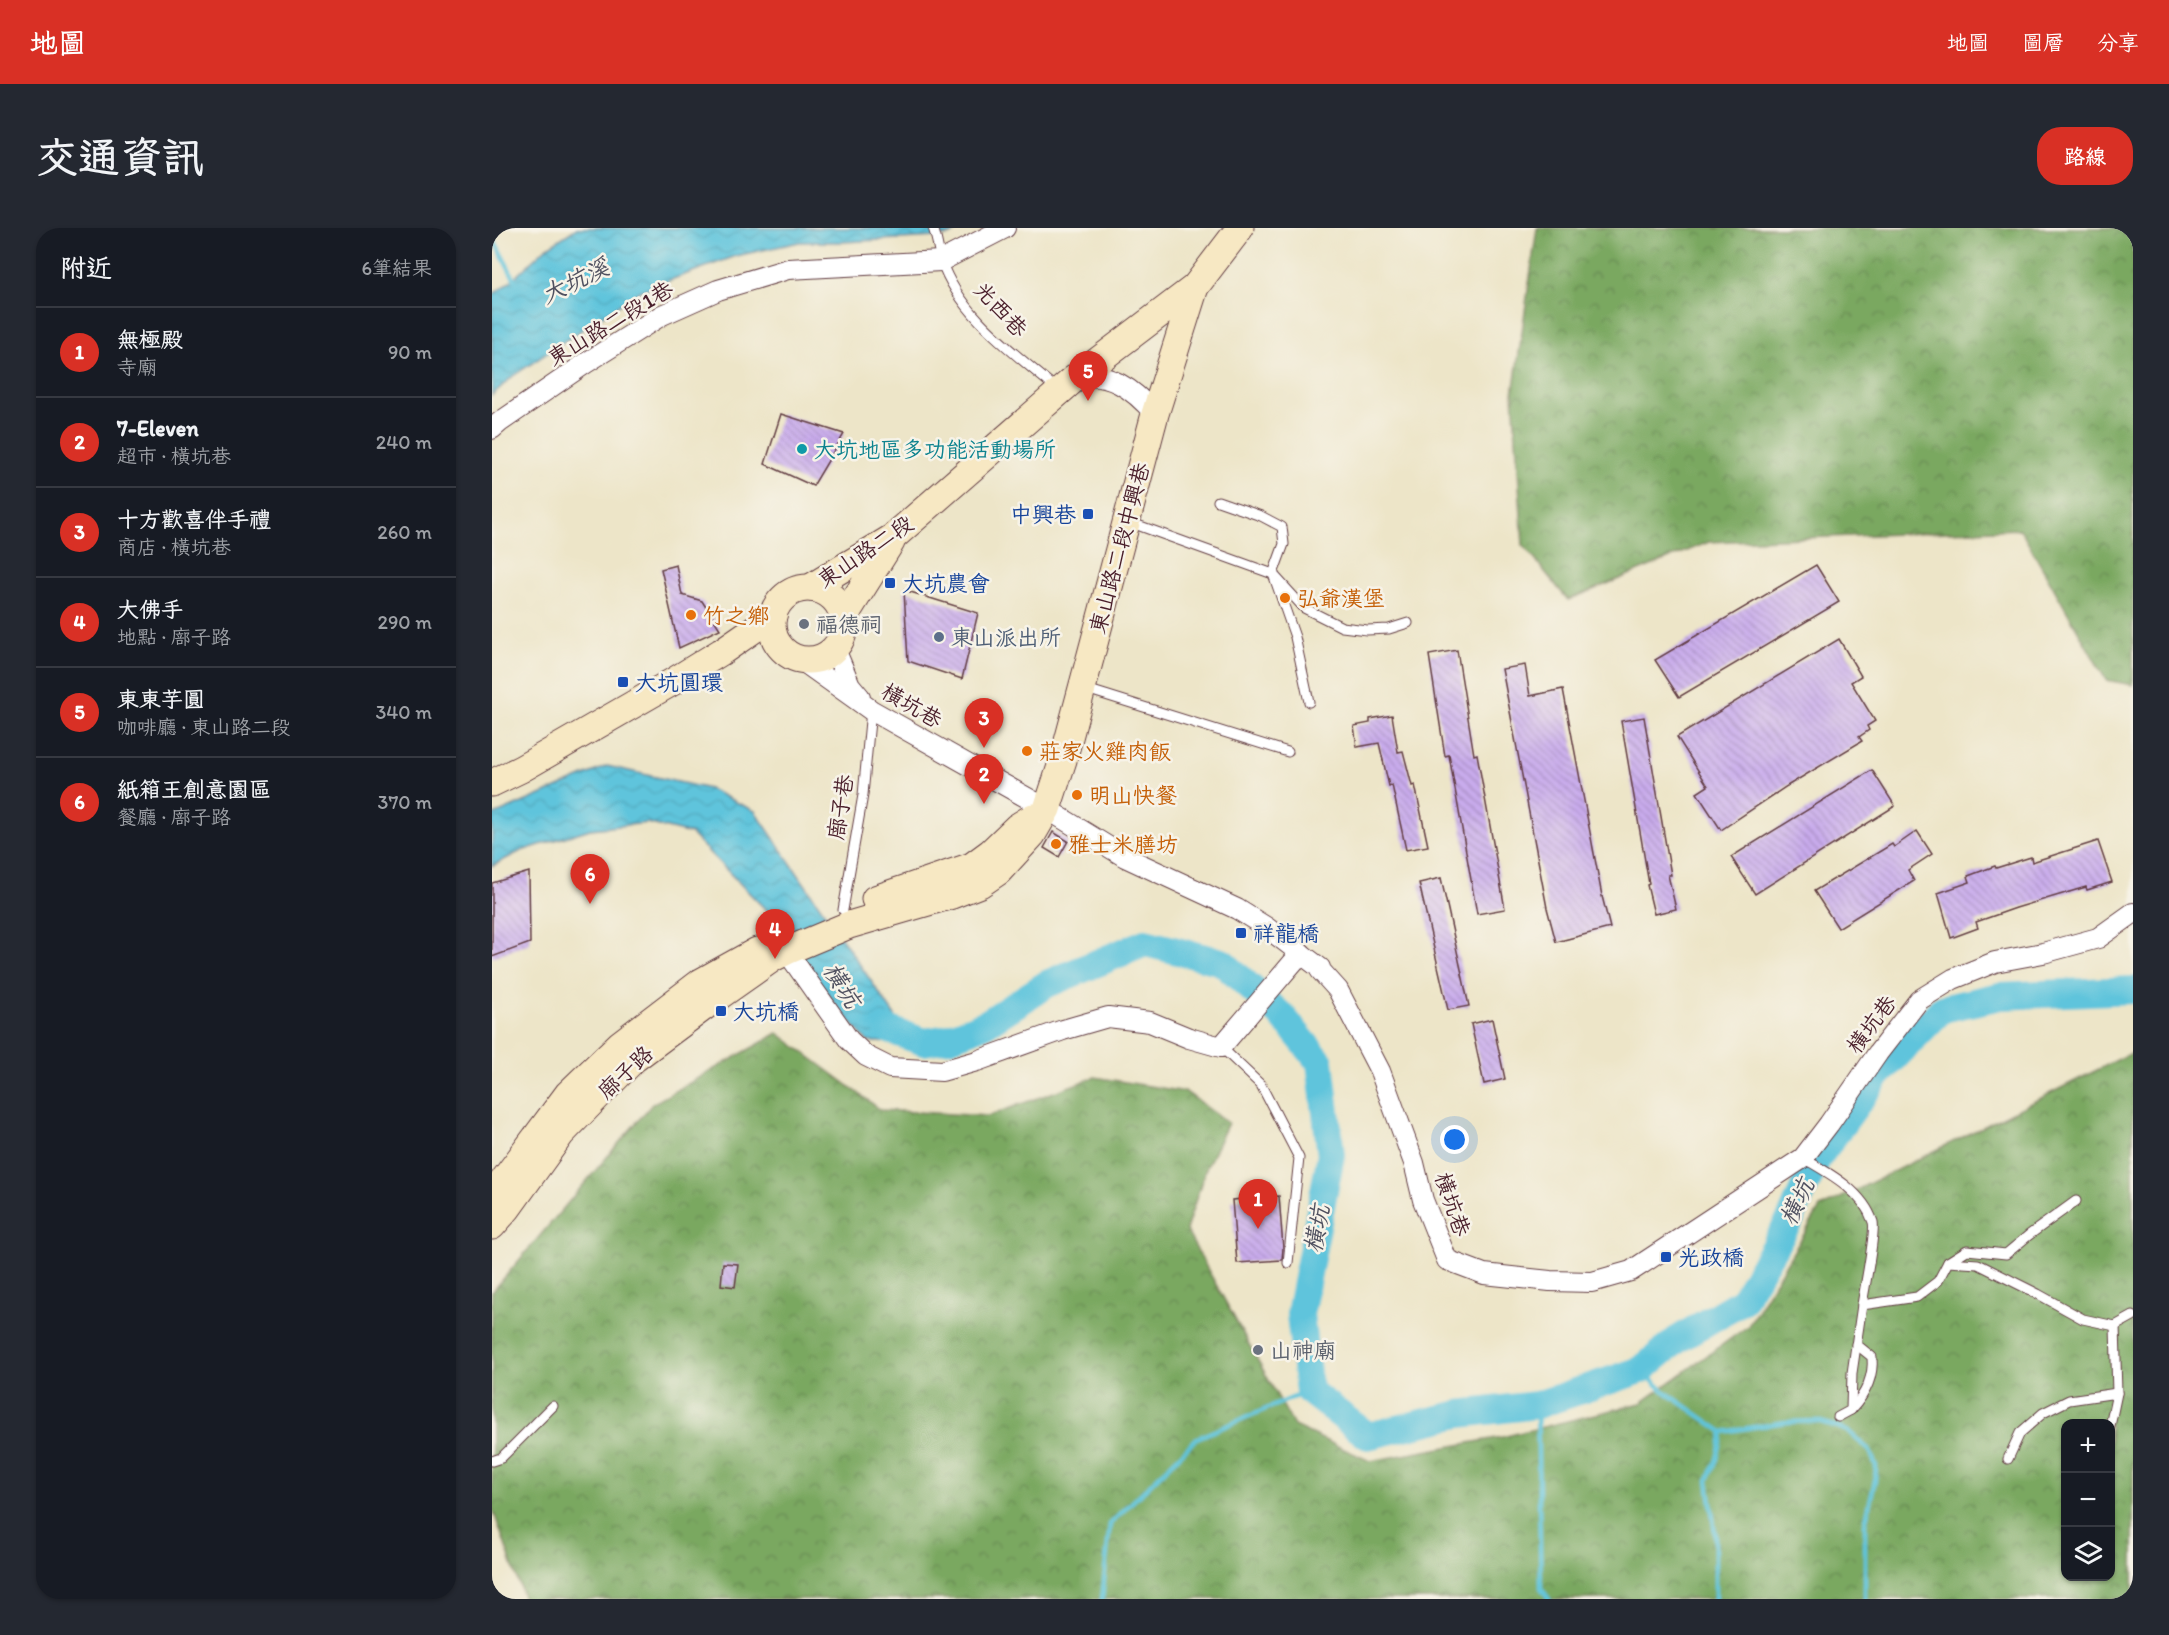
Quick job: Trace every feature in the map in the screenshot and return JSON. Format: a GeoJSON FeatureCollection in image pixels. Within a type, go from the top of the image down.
{"type":"FeatureCollection","features":[{"type":"Feature","properties":{"kind":"main road","name":"東山路二段"},"geometry":{"type":"LineString","coordinates":[[810,588],[892,538],[1067,385],[1195,287],[1240,228]]}},
{"type":"Feature","properties":{"kind":"main road","name":"東山路二段中興巷"},"geometry":{"type":"LineString","coordinates":[[1047,809],[1063,760],[1155,414],[1195,287]]}},
{"type":"Feature","properties":{"kind":"main road"},"geometry":{"type":"LineString","coordinates":[[844,617],[892,538]]}},
{"type":"Feature","properties":{"kind":"main road"},"geometry":{"type":"LineString","coordinates":[[492,783],[521,769],[721,652],[772,616],[780,601],[789,593],[810,588],[822,590],[840,606],[844,617],[841,639],[835,649],[825,657],[813,660],[752,651],[721,652]]}},
{"type":"Feature","properties":{"kind":"main road"},"geometry":{"type":"LineString","coordinates":[[772,616],[772,634],[778,645],[793,657]]}},
{"type":"Feature","properties":{"kind":"main road"},"geometry":{"type":"LineString","coordinates":[[784,944],[843,916],[972,866],[991,852],[1017,827],[1047,809]]}},
{"type":"Feature","properties":{"kind":"main road","name":"廍子路"},"geometry":{"type":"LineString","coordinates":[[492,1196],[568,1094],[620,1044],[701,982],[784,944]]}},
{"type":"Feature","properties":{"kind":"main road","name":"廍子路"},"geometry":{"type":"LineString","coordinates":[[492,1226],[507,1209],[561,1134],[634,1059],[773,958],[784,944]]}},
{"type":"Feature","properties":{"kind":"street"},"geometry":{"type":"LineString","coordinates":[[941,261],[1005,228]]}},
{"type":"Feature","properties":{"kind":"street","name":"東山路二段1巷"},"geometry":{"type":"LineString","coordinates":[[492,429],[586,363],[662,315],[718,290],[788,269],[941,261]]}},
{"type":"Feature","properties":{"kind":"street"},"geometry":{"type":"LineString","coordinates":[[1067,385],[1090,375],[1114,380],[1130,390],[1155,414]]}},
{"type":"Feature","properties":{"kind":"street"},"geometry":{"type":"LineString","coordinates":[[835,649],[850,685],[872,710]]}},
{"type":"Feature","properties":{"kind":"street","name":"橫坑巷"},"geometry":{"type":"LineString","coordinates":[[793,657],[872,710],[1047,809],[1125,857],[1237,909],[1266,927],[1320,968],[1338,990],[1380,1071],[1414,1163],[1423,1200],[1447,1260],[1484,1274],[1550,1281],[1592,1282],[1631,1271],[1803,1158],[1919,1000],[1953,979],[1995,962],[2043,953],[2098,938],[2133,913]]}},
{"type":"Feature","properties":{"kind":"street"},"geometry":{"type":"LineString","coordinates":[[784,944],[849,1040],[866,1056],[890,1068],[942,1071],[1108,1017],[1150,1022],[1189,1038],[1221,1047],[1300,953]]}},
{"type":"Feature","properties":{"kind":"lane","name":"光西巷"},"geometry":{"type":"LineString","coordinates":[[935,232],[941,261],[967,307],[1000,341],[1067,385]]}},
{"type":"Feature","properties":{"kind":"lane"},"geometry":{"type":"LineString","coordinates":[[1218,501],[1261,516],[1282,527],[1284,544],[1273,574],[1295,637],[1309,702]]}},
{"type":"Feature","properties":{"kind":"lane"},"geometry":{"type":"LineString","coordinates":[[1126,521],[1273,574],[1304,608],[1342,627],[1367,630],[1389,629],[1408,623]]}},
{"type":"Feature","properties":{"kind":"lane"},"geometry":{"type":"LineString","coordinates":[[1081,687],[1288,752]]}},
{"type":"Feature","properties":{"kind":"lane","name":"廍子巷"},"geometry":{"type":"LineString","coordinates":[[843,916],[863,795],[872,710]]}},
{"type":"Feature","properties":{"kind":"lane"},"geometry":{"type":"LineString","coordinates":[[1221,1047],[1261,1085],[1299,1158],[1288,1263]]}},
{"type":"Feature","properties":{"kind":"lane"},"geometry":{"type":"LineString","coordinates":[[1803,1158],[1836,1177],[1863,1203],[1874,1224],[1856,1344],[1851,1410]]}},
{"type":"Feature","properties":{"kind":"lane"},"geometry":{"type":"LineString","coordinates":[[1862,1305],[1917,1297],[1938,1281],[1948,1262],[1967,1250],[2006,1254],[2076,1201]]}},
{"type":"Feature","properties":{"kind":"lane"},"geometry":{"type":"LineString","coordinates":[[1948,1262],[1978,1264],[2082,1319],[2115,1326],[2133,1316]]}},
{"type":"Feature","properties":{"kind":"lane"},"geometry":{"type":"LineString","coordinates":[[2111,1419],[2117,1392],[2115,1326]]}},
{"type":"Feature","properties":{"kind":"lane"},"geometry":{"type":"LineString","coordinates":[[1838,1417],[1851,1410],[1867,1390],[1873,1366],[1872,1357],[1856,1344]]}},
{"type":"Feature","properties":{"kind":"lane"},"geometry":{"type":"LineString","coordinates":[[2008,1459],[2020,1433],[2043,1413],[2069,1400],[2117,1392]]}},
{"type":"Feature","properties":{"kind":"lane"},"geometry":{"type":"LineString","coordinates":[[492,1461],[501,1458],[553,1406]]}},
{"type":"Feature","properties":{"kind":"green space"},"geometry":{"type":"Polygon","coordinates":[[[1537,228],[2133,228],[2133,685],[2106,680],[2020,529],[1709,542],[1568,600],[1523,545],[1513,394],[1537,228]]]}},
{"type":"Feature","properties":{"kind":"green space"},"geometry":{"type":"Polygon","coordinates":[[[778,1033],[881,1110],[988,1116],[1095,1077],[1186,1092],[1228,1123],[1205,1171],[1186,1230],[1294,1426],[1370,1461],[1502,1437],[1641,1403],[1748,1326],[1820,1208],[2133,1052],[2133,1599],[524,1599],[492,1507],[492,1292],[652,1104],[778,1033]]]}},
{"type":"Feature","properties":{"kind":"water","name":"大坑溪"},"geometry":{"type":"Polygon","coordinates":[[[577,228],[961,228],[951,235],[936,237],[799,242],[736,256],[640,291],[513,376],[492,395],[492,295],[512,280],[546,248],[577,228]]]}},
{"type":"Feature","properties":{"kind":"water"},"geometry":{"type":"Polygon","coordinates":[[[607,766],[709,789],[755,811],[903,1028],[924,1042],[868,1042],[837,1007],[776,920],[691,834],[647,823],[590,829],[521,851],[492,866],[492,816],[607,766]]]}},
{"type":"Feature","properties":{"kind":"building","name":"大坑地區多功能活動場所"},"geometry":{"type":"Polygon","coordinates":[[[781,414],[844,434],[813,486],[765,464],[781,414]]]}},
{"type":"Feature","properties":{"kind":"building","name":"竹之鄉"},"geometry":{"type":"Polygon","coordinates":[[[676,565],[682,595],[702,601],[720,629],[679,648],[661,569],[676,565]]]}},
{"type":"Feature","properties":{"kind":"building"},"geometry":{"type":"Polygon","coordinates":[[[1816,565],[1839,602],[1679,697],[1655,660],[1816,565]]]}},
{"type":"Feature","properties":{"kind":"building","name":"東山派出所"},"geometry":{"type":"Polygon","coordinates":[[[904,590],[978,613],[962,679],[908,661],[904,590]]]}},
{"type":"Feature","properties":{"kind":"building"},"geometry":{"type":"Polygon","coordinates":[[[1839,639],[1861,676],[1851,682],[1875,721],[1867,726],[1869,730],[1859,737],[1862,741],[1787,786],[1721,830],[1697,793],[1708,786],[1677,737],[1839,639]]]}},
{"type":"Feature","properties":{"kind":"building"},"geometry":{"type":"Polygon","coordinates":[[[1457,650],[1474,755],[1477,754],[1505,909],[1477,914],[1449,755],[1445,756],[1429,655],[1457,650]]]}},
{"type":"Feature","properties":{"kind":"building"},"geometry":{"type":"Polygon","coordinates":[[[1525,665],[1530,696],[1563,689],[1610,928],[1556,942],[1547,908],[1502,669],[1525,665]]]}},
{"type":"Feature","properties":{"kind":"building"},"geometry":{"type":"Polygon","coordinates":[[[1392,715],[1398,752],[1403,751],[1412,786],[1415,785],[1428,846],[1406,850],[1392,785],[1389,786],[1379,743],[1357,747],[1354,726],[1370,723],[1370,719],[1392,715]]]}},
{"type":"Feature","properties":{"kind":"building"},"geometry":{"type":"Polygon","coordinates":[[[1644,717],[1671,875],[1668,875],[1676,909],[1654,914],[1647,885],[1649,884],[1621,721],[1644,717]]]}},
{"type":"Feature","properties":{"kind":"building"},"geometry":{"type":"Polygon","coordinates":[[[1872,770],[1895,806],[1755,894],[1731,857],[1872,770]]]}},
{"type":"Feature","properties":{"kind":"building"},"geometry":{"type":"Polygon","coordinates":[[[1917,831],[1932,854],[1908,870],[1914,881],[1838,928],[1814,891],[1892,844],[1894,847],[1917,831]]]}},
{"type":"Feature","properties":{"kind":"building","name":"雅士米膳坊"},"geometry":{"type":"Polygon","coordinates":[[[1053,832],[1068,841],[1059,857],[1044,848],[1053,832]]]}},
{"type":"Feature","properties":{"kind":"building"},"geometry":{"type":"Polygon","coordinates":[[[2098,841],[2112,882],[2087,890],[2086,887],[2016,908],[1976,922],[1978,928],[1951,938],[1938,893],[1970,882],[1968,876],[1995,866],[1996,868],[2031,857],[2032,862],[2098,841]]]}},
{"type":"Feature","properties":{"kind":"building"},"geometry":{"type":"Polygon","coordinates":[[[529,872],[530,943],[492,957],[492,883],[529,872]]]}},
{"type":"Feature","properties":{"kind":"building"},"geometry":{"type":"Polygon","coordinates":[[[1441,878],[1469,1006],[1448,1010],[1419,883],[1441,878]]]}},
{"type":"Feature","properties":{"kind":"building"},"geometry":{"type":"Polygon","coordinates":[[[1492,1019],[1505,1079],[1484,1084],[1471,1024],[1492,1019]]]}},
{"type":"Feature","properties":{"kind":"building"},"geometry":{"type":"Polygon","coordinates":[[[1279,1196],[1282,1260],[1237,1263],[1232,1200],[1279,1196]]]}},
{"type":"Feature","properties":{"kind":"building"},"geometry":{"type":"Polygon","coordinates":[[[723,1263],[738,1264],[735,1287],[721,1285],[723,1263]]]}},
{"type":"Feature","properties":{"kind":"waterway"},"geometry":{"type":"LineString","coordinates":[[492,236],[517,284]]}},
{"type":"Feature","properties":{"kind":"waterway","name":"橫坑"},"geometry":{"type":"LineString","coordinates":[[887,1029],[924,1042],[949,1038],[987,1023],[1047,984],[1145,943],[1222,962],[1283,1017],[1320,1062],[1331,1155],[1300,1314],[1309,1391],[1368,1436],[1459,1414],[1537,1405],[1641,1370],[1677,1340],[1743,1300],[1791,1218],[1817,1159],[1877,1076],[1942,1009],[2000,996],[2133,990]]}},
{"type":"Feature","properties":{"kind":"waterway"},"geometry":{"type":"LineString","coordinates":[[1641,1370],[1664,1391],[1723,1432],[1717,1459],[1708,1480],[1715,1534],[1715,1599]]}},
{"type":"Feature","properties":{"kind":"waterway"},"geometry":{"type":"LineString","coordinates":[[1102,1599],[1110,1524],[1197,1438],[1309,1391]]}},
{"type":"Feature","properties":{"kind":"waterway"},"geometry":{"type":"LineString","coordinates":[[1537,1405],[1541,1588],[1549,1599]]}},
{"type":"Feature","properties":{"kind":"waterway"},"geometry":{"type":"LineString","coordinates":[[1723,1432],[1785,1422],[1817,1421],[1849,1432],[1870,1451],[1876,1466],[1865,1524],[1865,1599]]}},
{"type":"Feature","properties":{"kind":"place","name":"東東芋圓"},"geometry":{"type":"Point","coordinates":[1088,401]}},
{"type":"Feature","properties":{"kind":"place","name":"大坑地區多功能活動場所"},"geometry":{"type":"Point","coordinates":[802,449]}},
{"type":"Feature","properties":{"kind":"place","name":"中興巷"},"geometry":{"type":"Point","coordinates":[1088,514]}},
{"type":"Feature","properties":{"kind":"place","name":"大坑農會"},"geometry":{"type":"Point","coordinates":[890,583]}},
{"type":"Feature","properties":{"kind":"place","name":"弘爺漢堡"},"geometry":{"type":"Point","coordinates":[1285,598]}},
{"type":"Feature","properties":{"kind":"place","name":"竹之鄉"},"geometry":{"type":"Point","coordinates":[691,615]}},
{"type":"Feature","properties":{"kind":"place","name":"福德祠"},"geometry":{"type":"Point","coordinates":[804,624]}},
{"type":"Feature","properties":{"kind":"place","name":"東山派出所"},"geometry":{"type":"Point","coordinates":[939,637]}},
{"type":"Feature","properties":{"kind":"place","name":"大坑圓環"},"geometry":{"type":"Point","coordinates":[623,682]}},
{"type":"Feature","properties":{"kind":"place","name":"十方歡喜伴手禮"},"geometry":{"type":"Point","coordinates":[984,748]}},
{"type":"Feature","properties":{"kind":"place","name":"莊家火雞肉飯"},"geometry":{"type":"Point","coordinates":[1027,751]}},
{"type":"Feature","properties":{"kind":"place","name":"明山快餐"},"geometry":{"type":"Point","coordinates":[1077,795]}},
{"type":"Feature","properties":{"kind":"place","name":"7-Eleven"},"geometry":{"type":"Point","coordinates":[984,804]}},
{"type":"Feature","properties":{"kind":"place","name":"雅士米膳坊"},"geometry":{"type":"Point","coordinates":[1056,844]}},
{"type":"Feature","properties":{"kind":"place","name":"紙箱王創意園區"},"geometry":{"type":"Point","coordinates":[590,904]}},
{"type":"Feature","properties":{"kind":"place","name":"祥龍橋"},"geometry":{"type":"Point","coordinates":[1241,933]}},
{"type":"Feature","properties":{"kind":"place","name":"大佛手"},"geometry":{"type":"Point","coordinates":[775,959]}},
{"type":"Feature","properties":{"kind":"place","name":"大坑橋"},"geometry":{"type":"Point","coordinates":[721,1011]}},
{"type":"Feature","properties":{"kind":"place","name":"無極殿"},"geometry":{"type":"Point","coordinates":[1258,1229]}},
{"type":"Feature","properties":{"kind":"place","name":"光政橋"},"geometry":{"type":"Point","coordinates":[1666,1257]}},
{"type":"Feature","properties":{"kind":"place","name":"山神廟"},"geometry":{"type":"Point","coordinates":[1258,1350]}}]}
